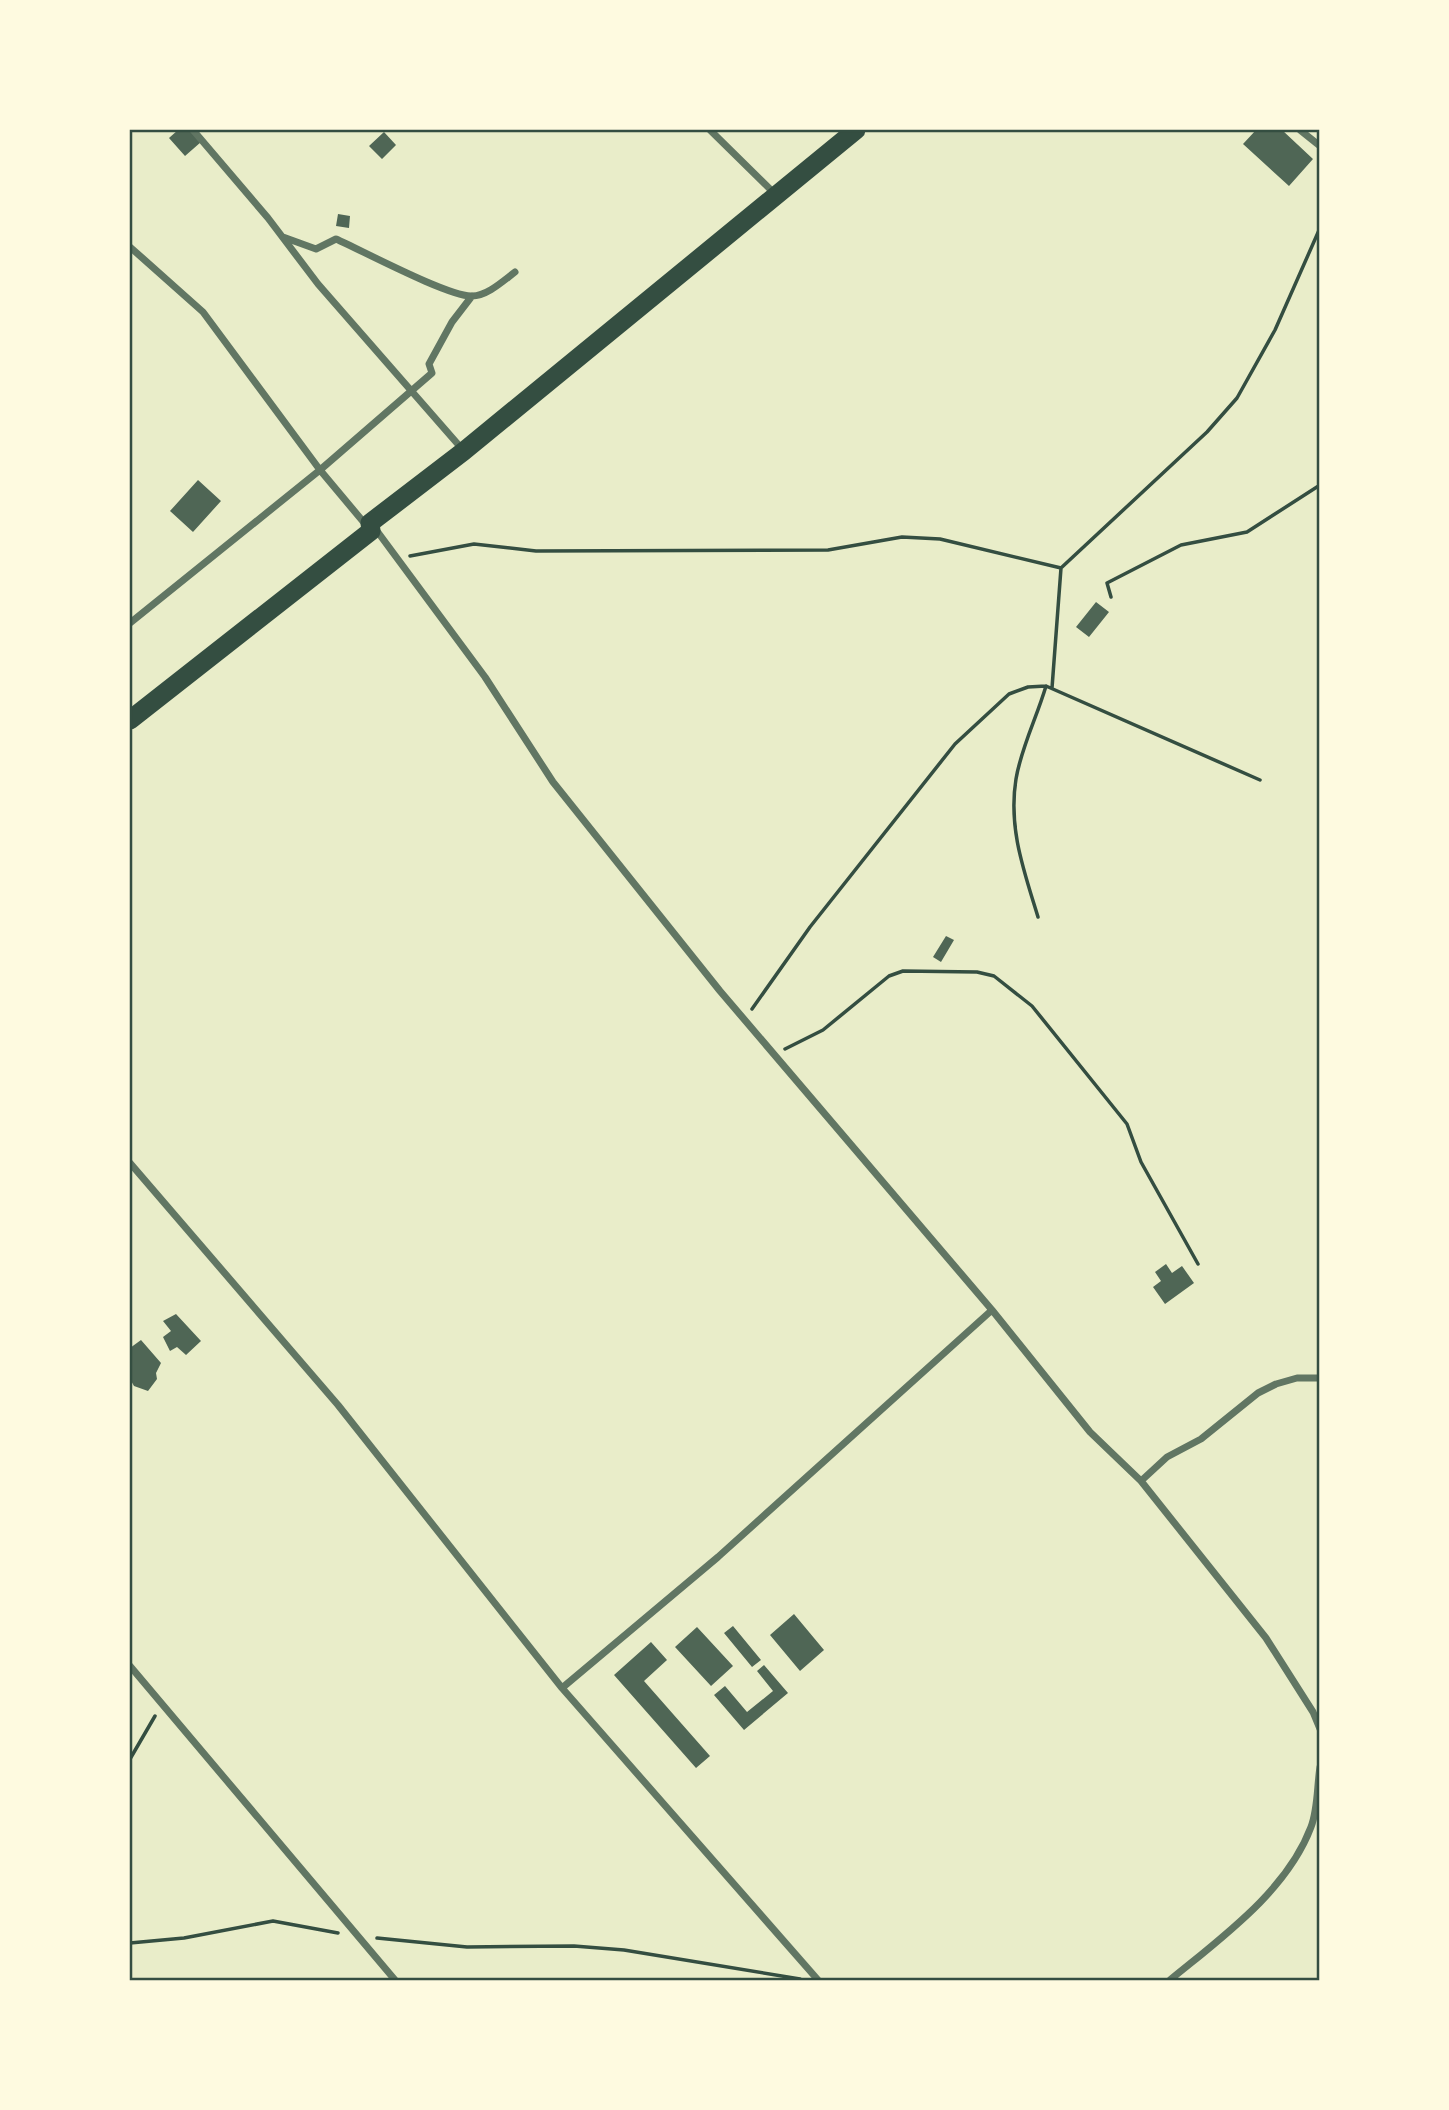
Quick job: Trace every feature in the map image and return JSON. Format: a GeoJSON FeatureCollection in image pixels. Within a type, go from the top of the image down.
{"type":"FeatureCollection","features":[{"type":"Feature","properties":{"kind":"highway"},"geometry":{"type":"LineString","coordinates":[[130,720],[371,527],[856,130]]}},
{"type":"Feature","properties":{"kind":"street"},"geometry":{"type":"LineString","coordinates":[[193,130],[318,284],[414,390],[464,451]]}},
{"type":"Feature","properties":{"kind":"street"},"geometry":{"type":"LineString","coordinates":[[710,130],[776,195]]}},
{"type":"Feature","properties":{"kind":"street"},"geometry":{"type":"LineString","coordinates":[[1300,130],[1320,146]]}},
{"type":"Feature","properties":{"kind":"street"},"geometry":{"type":"LineString","coordinates":[[282,237],[316,248],[336,239],[435,286],[472,296]]}},
{"type":"Feature","properties":{"kind":"street"},"geometry":{"type":"LineString","coordinates":[[130,247],[203,312],[320,470],[398,558],[485,677],[553,782],[773,1055],[992,1310],[1090,1432],[1141,1481],[1266,1638],[1291,1675],[1320,1729]]}},
{"type":"Feature","properties":{"kind":"street"},"geometry":{"type":"LineString","coordinates":[[130,623],[320,470],[414,390],[432,373],[429,364],[452,322],[472,296],[496,287],[515,272]]}},
{"type":"Feature","properties":{"kind":"street"},"geometry":{"type":"LineString","coordinates":[[130,1163],[338,1405],[562,1688],[818,1980]]}},
{"type":"Feature","properties":{"kind":"street"},"geometry":{"type":"LineString","coordinates":[[562,1688],[718,1557],[992,1310]]}},
{"type":"Feature","properties":{"kind":"street"},"geometry":{"type":"LineString","coordinates":[[1141,1481],[1167,1457],[1201,1439],[1258,1393],[1297,1378],[1320,1378]]}},
{"type":"Feature","properties":{"kind":"street"},"geometry":{"type":"LineString","coordinates":[[130,1666],[396,1980]]}},
{"type":"Feature","properties":{"kind":"street"},"geometry":{"type":"LineString","coordinates":[[1170,1980],[1232,1929],[1292,1866],[1312,1825],[1320,1768]]}},
{"type":"Feature","properties":{"kind":"path"},"geometry":{"type":"LineString","coordinates":[[1052,688],[1061,568],[1207,432],[1237,398],[1258,365],[1320,228]]}},
{"type":"Feature","properties":{"kind":"path"},"geometry":{"type":"LineString","coordinates":[[1111,597],[1107,583],[1181,545],[1247,532],[1320,485]]}},
{"type":"Feature","properties":{"kind":"path"},"geometry":{"type":"LineString","coordinates":[[398,558],[474,544],[563,551],[828,550],[902,537],[940,539],[1061,568]]}},
{"type":"Feature","properties":{"kind":"path"},"geometry":{"type":"LineString","coordinates":[[1038,917],[1020,860],[1013,811],[1016,778],[1046,686]]}},
{"type":"Feature","properties":{"kind":"path"},"geometry":{"type":"LineString","coordinates":[[745,1019],[810,927],[955,744],[1009,694],[1028,687],[1052,688],[1261,780]]}},
{"type":"Feature","properties":{"kind":"path"},"geometry":{"type":"LineString","coordinates":[[773,1055],[823,1030],[889,976],[916,971],[977,972],[994,976],[1032,1006],[1128,1124],[1141,1162],[1198,1264]]}},
{"type":"Feature","properties":{"kind":"path"},"geometry":{"type":"LineString","coordinates":[[130,1759],[162,1703]]}},
{"type":"Feature","properties":{"kind":"path"},"geometry":{"type":"LineString","coordinates":[[130,1943],[184,1938],[273,1921],[357,1936],[467,1947],[624,1950],[812,1980]]}},
{"type":"Feature","properties":{"kind":"building"},"geometry":{"type":"Polygon","coordinates":[[[178,130],[190,130],[201,142],[185,156],[169,138],[178,130]]]}},
{"type":"Feature","properties":{"kind":"building"},"geometry":{"type":"Polygon","coordinates":[[[1256,130],[1282,130],[1313,159],[1289,186],[1243,144],[1256,130]]]}},
{"type":"Feature","properties":{"kind":"building"},"geometry":{"type":"Polygon","coordinates":[[[384,132],[396,145],[382,159],[369,146],[384,132]]]}},
{"type":"Feature","properties":{"kind":"building"},"geometry":{"type":"Polygon","coordinates":[[[338,214],[350,216],[349,228],[336,226],[338,214]]]}},
{"type":"Feature","properties":{"kind":"building"},"geometry":{"type":"Polygon","coordinates":[[[198,480],[221,501],[193,532],[170,511],[198,480]]]}},
{"type":"Feature","properties":{"kind":"building"},"geometry":{"type":"Polygon","coordinates":[[[1096,602],[1109,612],[1089,637],[1076,627],[1096,602]]]}},
{"type":"Feature","properties":{"kind":"building"},"geometry":{"type":"Polygon","coordinates":[[[946,936],[954,940],[941,962],[933,957],[946,936]]]}},
{"type":"Feature","properties":{"kind":"building"},"geometry":{"type":"Polygon","coordinates":[[[1166,1264],[1172,1273],[1182,1266],[1194,1283],[1165,1304],[1153,1287],[1161,1281],[1155,1272],[1166,1264]]]}},
{"type":"Feature","properties":{"kind":"building"},"geometry":{"type":"Polygon","coordinates":[[[176,1314],[201,1341],[186,1355],[177,1347],[170,1351],[163,1337],[171,1331],[163,1321],[176,1314]]]}},
{"type":"Feature","properties":{"kind":"building"},"geometry":{"type":"Polygon","coordinates":[[[141,1340],[161,1363],[156,1373],[157,1379],[148,1391],[134,1386],[130,1379],[130,1348],[141,1340]]]}},
{"type":"Feature","properties":{"kind":"building"},"geometry":{"type":"Polygon","coordinates":[[[794,1614],[824,1650],[800,1671],[770,1635],[794,1614]]]}},
{"type":"Feature","properties":{"kind":"building"},"geometry":{"type":"Polygon","coordinates":[[[733,1626],[761,1660],[752,1667],[724,1633],[733,1626]]]}},
{"type":"Feature","properties":{"kind":"building"},"geometry":{"type":"Polygon","coordinates":[[[697,1627],[733,1666],[711,1686],[675,1647],[697,1627]]]}},
{"type":"Feature","properties":{"kind":"building"},"geometry":{"type":"Polygon","coordinates":[[[651,1642],[667,1660],[644,1681],[710,1756],[696,1768],[614,1675],[651,1642]]]}},
{"type":"Feature","properties":{"kind":"building"},"geometry":{"type":"Polygon","coordinates":[[[764,1665],[788,1693],[744,1730],[714,1695],[725,1686],[747,1712],[773,1691],[757,1671],[764,1665]]]}}]}
